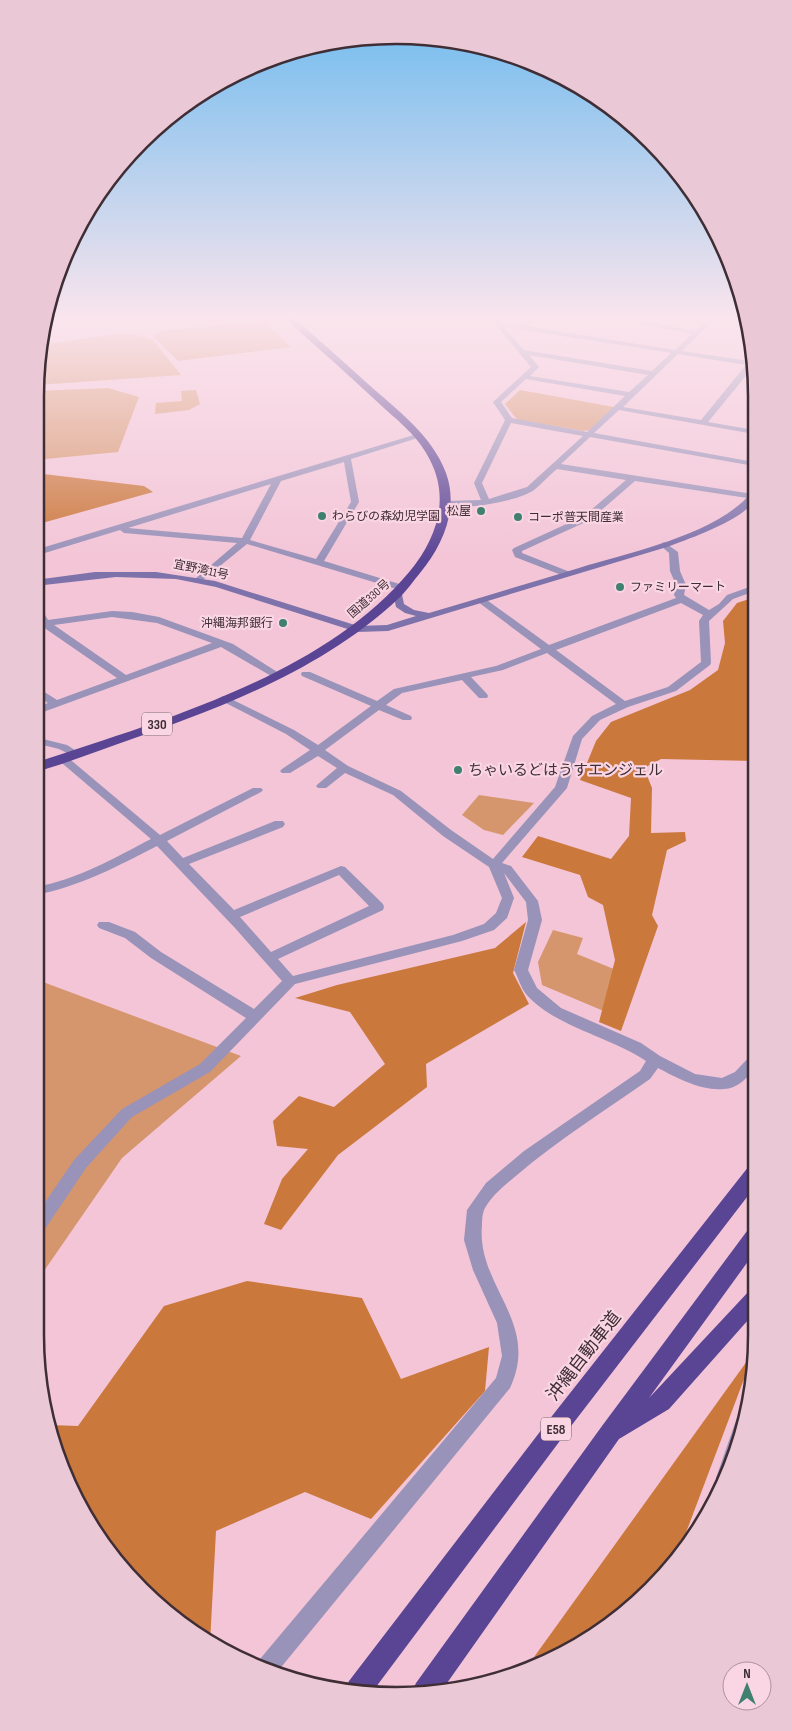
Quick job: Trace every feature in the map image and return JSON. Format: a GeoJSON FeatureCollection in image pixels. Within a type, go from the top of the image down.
{"type":"FeatureCollection","features":[{"type":"Feature","properties":{"kind":"highway","name":"国道330号"},"geometry":{"type":"LineString","coordinates":[[44,765],[224,699],[277,675],[357,629],[401,590],[435,545],[442,526],[446,504],[445,483],[441,470],[420,436],[378,398]]}},
{"type":"Feature","properties":{"kind":"highway","name":"沖縄自動車道"},"geometry":{"type":"LineString","coordinates":[[362,1685],[560,1423],[748,1181]]}},
{"type":"Feature","properties":{"kind":"highway"},"geometry":{"type":"LineString","coordinates":[[430,1685],[610,1433],[748,1245]]}},
{"type":"Feature","properties":{"kind":"highway"},"geometry":{"type":"LineString","coordinates":[[610,1433],[661,1402],[748,1306]]}},
{"type":"Feature","properties":{"kind":"street"},"geometry":{"type":"LineString","coordinates":[[502,398],[497,402],[509,420],[748,463]]}},
{"type":"Feature","properties":{"kind":"street"},"geometry":{"type":"LineString","coordinates":[[446,504],[486,502],[508,498],[530,489],[628,398]]}},
{"type":"Feature","properties":{"kind":"street"},"geometry":{"type":"LineString","coordinates":[[703,423],[724,398]]}},
{"type":"Feature","properties":{"kind":"street"},"geometry":{"type":"LineString","coordinates":[[618,408],[748,431]]}},
{"type":"Feature","properties":{"kind":"street"},"geometry":{"type":"LineString","coordinates":[[486,502],[478,483],[509,420]]}},
{"type":"Feature","properties":{"kind":"street"},"geometry":{"type":"LineString","coordinates":[[44,550],[117,530],[420,436]]}},
{"type":"Feature","properties":{"kind":"street"},"geometry":{"type":"LineString","coordinates":[[318,562],[355,502],[347,458]]}},
{"type":"Feature","properties":{"kind":"street"},"geometry":{"type":"LineString","coordinates":[[556,466],[748,495]]}},
{"type":"Feature","properties":{"kind":"street"},"geometry":{"type":"LineString","coordinates":[[567,574],[518,555],[517,550],[587,518],[633,478]]}},
{"type":"Feature","properties":{"kind":"street"},"geometry":{"type":"LineString","coordinates":[[200,580],[245,541],[278,479]]}},
{"type":"Feature","properties":{"kind":"street","name":"宜野湾11号"},"geometry":{"type":"LineString","coordinates":[[44,582],[113,573],[150,574],[200,580],[357,629],[378,630],[664,545],[707,529],[748,508]]}},
{"type":"Feature","properties":{"kind":"street"},"geometry":{"type":"LineString","coordinates":[[117,530],[245,541],[318,562],[401,590],[399,606],[404,611],[421,614],[438,613]]}},
{"type":"Feature","properties":{"kind":"street"},"geometry":{"type":"LineString","coordinates":[[664,545],[673,552],[675,571],[681,585],[679,595],[682,600],[709,614]]}},
{"type":"Feature","properties":{"kind":"street"},"geometry":{"type":"LineString","coordinates":[[494,865],[561,788],[577,738],[596,718],[624,705],[672,689],[706,663],[704,621],[709,614],[722,606],[730,597],[748,591]]}},
{"type":"Feature","properties":{"kind":"street"},"geometry":{"type":"LineString","coordinates":[[482,600],[624,705]]}},
{"type":"Feature","properties":{"kind":"street"},"geometry":{"type":"LineString","coordinates":[[286,771],[317,751],[398,692],[499,668],[682,600]]}},
{"type":"Feature","properties":{"kind":"street"},"geometry":{"type":"LineString","coordinates":[[44,623],[112,614],[132,615],[159,620],[222,643],[277,675]]}},
{"type":"Feature","properties":{"kind":"street"},"geometry":{"type":"LineString","coordinates":[[44,627],[124,678]]}},
{"type":"Feature","properties":{"kind":"street"},"geometry":{"type":"LineString","coordinates":[[44,709],[222,643]]}},
{"type":"Feature","properties":{"kind":"street"},"geometry":{"type":"LineString","coordinates":[[306,674],[407,718]]}},
{"type":"Feature","properties":{"kind":"street"},"geometry":{"type":"LineString","coordinates":[[464,676],[483,696]]}},
{"type":"Feature","properties":{"kind":"street"},"geometry":{"type":"LineString","coordinates":[[44,695],[56,704]]}},
{"type":"Feature","properties":{"kind":"street"},"geometry":{"type":"LineString","coordinates":[[224,699],[290,732],[344,768],[397,793],[447,833],[494,865],[507,869],[532,901],[535,920],[521,970],[531,990],[556,1011],[636,1047],[655,1060],[692,1079],[724,1084],[740,1076],[748,1068]]}},
{"type":"Feature","properties":{"kind":"street"},"geometry":{"type":"LineString","coordinates":[[44,742],[63,747],[75,754]]}},
{"type":"Feature","properties":{"kind":"street"},"geometry":{"type":"LineString","coordinates":[[62,758],[149,830],[232,916],[290,981]]}},
{"type":"Feature","properties":{"kind":"street"},"geometry":{"type":"LineString","coordinates":[[322,786],[344,768]]}},
{"type":"Feature","properties":{"kind":"street"},"geometry":{"type":"LineString","coordinates":[[44,889],[58,886],[103,869],[257,790]]}},
{"type":"Feature","properties":{"kind":"street"},"geometry":{"type":"LineString","coordinates":[[181,863],[279,824]]}},
{"type":"Feature","properties":{"kind":"street"},"geometry":{"type":"LineString","coordinates":[[44,1217],[80,1164],[127,1113],[205,1068],[290,981],[457,938],[489,927],[502,914],[508,898],[494,865]]}},
{"type":"Feature","properties":{"kind":"street"},"geometry":{"type":"LineString","coordinates":[[232,916],[341,870],[378,907],[269,958]]}},
{"type":"Feature","properties":{"kind":"street"},"geometry":{"type":"LineString","coordinates":[[104,925],[130,935],[156,955],[254,1016]]}},
{"type":"Feature","properties":{"kind":"street"},"geometry":{"type":"LineString","coordinates":[[271,1664],[504,1382],[510,1356],[506,1323],[481,1270],[472,1240],[475,1210],[492,1187],[530,1155],[645,1075],[655,1060]]}},
{"type":"Feature","properties":{"kind":"shaded area"},"geometry":{"type":"Polygon","coordinates":[[[44,398],[139,398],[118,452],[44,459],[44,398]]]}},
{"type":"Feature","properties":{"kind":"shaded area"},"geometry":{"type":"Polygon","coordinates":[[[182,398],[198,398],[200,404],[189,410],[155,414],[156,403],[182,401],[182,398]]]}},
{"type":"Feature","properties":{"kind":"shaded area"},"geometry":{"type":"Polygon","coordinates":[[[512,398],[563,398],[614,407],[591,430],[583,431],[519,420],[505,404],[512,398]]]}},
{"type":"Feature","properties":{"kind":"shaded area"},"geometry":{"type":"Polygon","coordinates":[[[44,474],[144,486],[153,492],[44,522],[44,474]]]}},
{"type":"Feature","properties":{"kind":"shaded area"},"geometry":{"type":"Polygon","coordinates":[[[748,599],[748,761],[661,759],[644,768],[652,788],[651,833],[685,832],[686,841],[667,850],[652,915],[658,926],[621,1031],[599,1022],[615,960],[603,905],[588,897],[580,875],[522,857],[538,836],[611,859],[629,836],[631,798],[580,780],[596,741],[611,722],[690,690],[718,670],[725,643],[723,621],[737,603],[748,599]]]}},
{"type":"Feature","properties":{"kind":"shaded area"},"geometry":{"type":"Polygon","coordinates":[[[479,795],[534,803],[503,835],[484,830],[462,815],[479,795]]]}},
{"type":"Feature","properties":{"kind":"shaded area"},"geometry":{"type":"Polygon","coordinates":[[[526,922],[513,973],[529,1004],[426,1064],[427,1087],[338,1155],[281,1230],[264,1224],[282,1179],[308,1149],[277,1146],[273,1121],[299,1096],[334,1107],[385,1064],[350,1012],[295,998],[337,985],[495,948],[526,922]]]}},
{"type":"Feature","properties":{"kind":"shaded area"},"geometry":{"type":"Polygon","coordinates":[[[553,930],[583,938],[577,954],[626,974],[606,1012],[542,985],[538,962],[553,930]]]}},
{"type":"Feature","properties":{"kind":"shaded area"},"geometry":{"type":"Polygon","coordinates":[[[44,982],[241,1056],[122,1158],[44,1271],[44,982]]]}},
{"type":"Feature","properties":{"kind":"shaded area"},"geometry":{"type":"Polygon","coordinates":[[[247,1281],[362,1298],[401,1379],[489,1347],[485,1391],[371,1519],[305,1492],[216,1531],[210,1634],[164,1600],[147,1584],[103,1531],[80,1491],[62,1448],[56,1425],[78,1426],[164,1306],[247,1281]]]}},
{"type":"Feature","properties":{"kind":"shaded area"},"geometry":{"type":"Polygon","coordinates":[[[747,1362],[746,1375],[684,1537],[661,1567],[628,1600],[592,1628],[552,1651],[532,1659],[747,1362]]]}},
{"type":"Feature","properties":{"kind":"place","name":"松屋"},"geometry":{"type":"Point","coordinates":[481,511]}},
{"type":"Feature","properties":{"kind":"place","name":"わらびの森幼児学園"},"geometry":{"type":"Point","coordinates":[322,516]}},
{"type":"Feature","properties":{"kind":"place","name":"コーポ普天間産業"},"geometry":{"type":"Point","coordinates":[518,517]}},
{"type":"Feature","properties":{"kind":"place","name":"ファミリーマート"},"geometry":{"type":"Point","coordinates":[620,587]}},
{"type":"Feature","properties":{"kind":"place","name":"沖縄海邦銀行"},"geometry":{"type":"Point","coordinates":[283,623]}},
{"type":"Feature","properties":{"kind":"place","name":"ちゃいるどはうすエンジェル"},"geometry":{"type":"Point","coordinates":[458,770]}}]}
